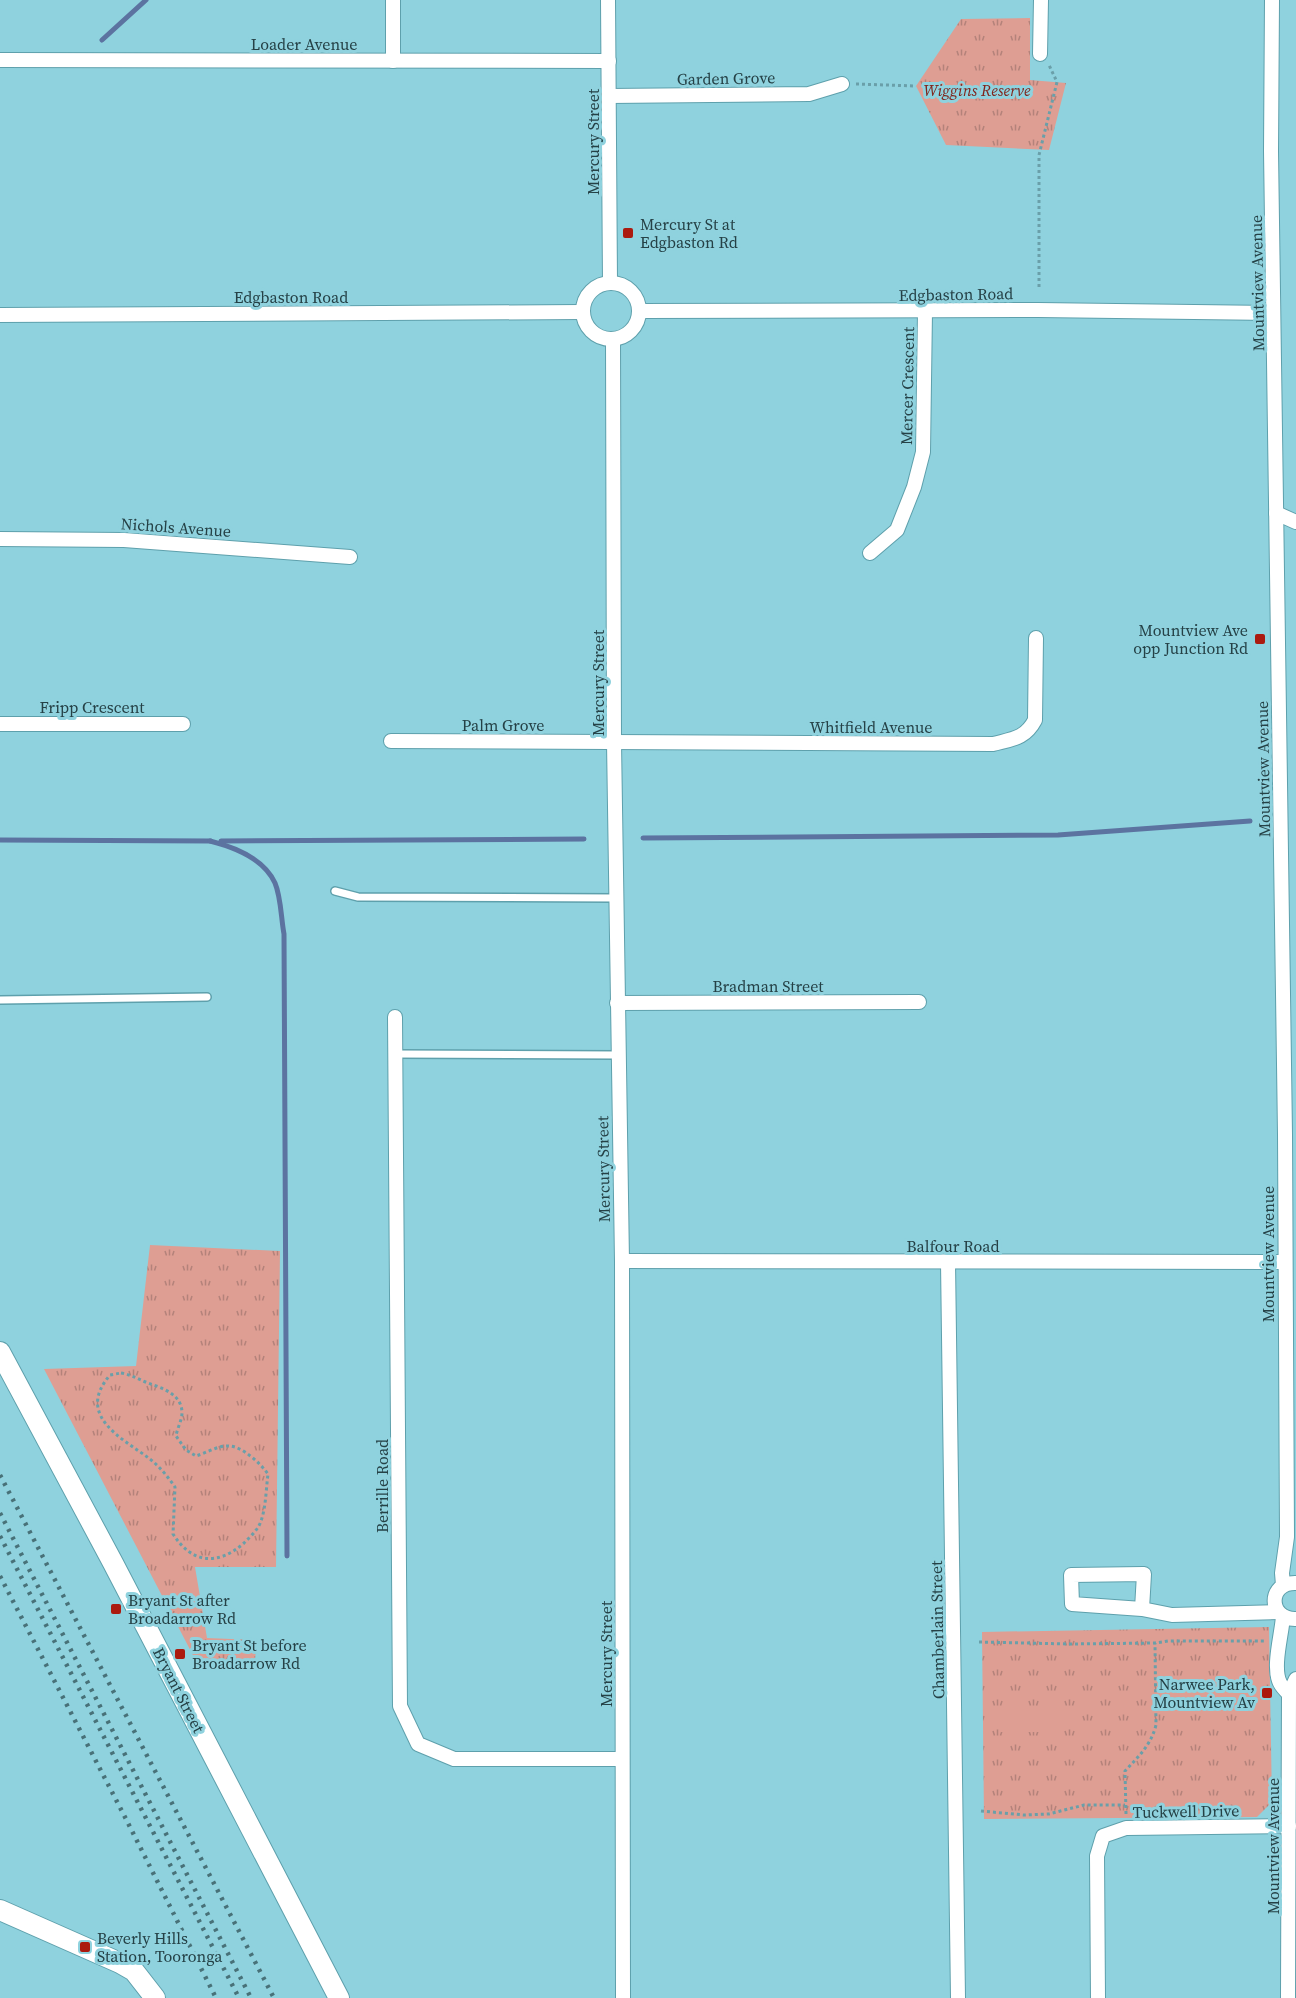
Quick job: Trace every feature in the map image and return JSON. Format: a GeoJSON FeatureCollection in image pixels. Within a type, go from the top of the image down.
{"type":"FeatureCollection","features":[{"type":"Feature","properties":{"kind":"street"},"geometry":{"type":"LineString","coordinates":[[393,0],[393,61]]}},
{"type":"Feature","properties":{"kind":"street","name":"Mercury Street"},"geometry":{"type":"LineString","coordinates":[[608,0],[610,283]]}},
{"type":"Feature","properties":{"kind":"street"},"geometry":{"type":"LineString","coordinates":[[1040,49],[1041,0]]}},
{"type":"Feature","properties":{"kind":"street","name":"Mountview Avenue"},"geometry":{"type":"LineString","coordinates":[[1272,0],[1276,513],[1290,1134],[1285,1262],[1287,1537],[1282,1573],[1290,1584],[1277,1592],[1275,1606],[1281,1615],[1278,1675],[1281,1684],[1289,1694]]}},
{"type":"Feature","properties":{"kind":"street","name":"Loader Avenue"},"geometry":{"type":"LineString","coordinates":[[0,60],[609,61]]}},
{"type":"Feature","properties":{"kind":"street","name":"Garden Grove"},"geometry":{"type":"LineString","coordinates":[[609,96],[809,94],[842,84]]}},
{"type":"Feature","properties":{"kind":"street"},"geometry":{"type":"LineString","coordinates":[[610,283],[620,284],[634,295],[639,311],[634,327],[628,333],[613,339],[604,338],[589,328],[582,312],[584,303],[594,289],[610,283]]}},
{"type":"Feature","properties":{"kind":"street","name":"Edgbaston Road"},"geometry":{"type":"LineString","coordinates":[[639,311],[1038,309],[1273,314]]}},
{"type":"Feature","properties":{"kind":"street","name":"Mercer Crescent"},"geometry":{"type":"LineString","coordinates":[[870,553],[897,530],[914,487],[923,452],[925,311]]}},
{"type":"Feature","properties":{"kind":"street","name":"Edgbaston Road"},"geometry":{"type":"LineString","coordinates":[[0,315],[582,312]]}},
{"type":"Feature","properties":{"kind":"street","name":"Mercury Street"},"geometry":{"type":"LineString","coordinates":[[613,339],[617,1055],[622,1261],[623,1998]]}},
{"type":"Feature","properties":{"kind":"street"},"geometry":{"type":"LineString","coordinates":[[1276,513],[1296,522]]}},
{"type":"Feature","properties":{"kind":"street","name":"Nichols Avenue"},"geometry":{"type":"LineString","coordinates":[[0,539],[124,540],[350,557]]}},
{"type":"Feature","properties":{"kind":"street","name":"Whitfield Avenue"},"geometry":{"type":"LineString","coordinates":[[614,742],[993,744],[1019,738],[1029,732],[1035,720],[1036,638]]}},
{"type":"Feature","properties":{"kind":"street","name":"Fripp Crescent"},"geometry":{"type":"LineString","coordinates":[[0,724],[183,724]]}},
{"type":"Feature","properties":{"kind":"street","name":"Palm Grove"},"geometry":{"type":"LineString","coordinates":[[391,741],[614,742]]}},
{"type":"Feature","properties":{"kind":"street","name":"Bradman Street"},"geometry":{"type":"LineString","coordinates":[[617,1003],[919,1002]]}},
{"type":"Feature","properties":{"kind":"street","name":"Berrille Road"},"geometry":{"type":"LineString","coordinates":[[395,1017],[400,1706],[418,1744],[454,1759],[622,1759]]}},
{"type":"Feature","properties":{"kind":"street","name":"Balfour Road"},"geometry":{"type":"LineString","coordinates":[[622,1261],[1285,1262]]}},
{"type":"Feature","properties":{"kind":"street","name":"Chamberlain Street"},"geometry":{"type":"LineString","coordinates":[[948,1262],[958,1998]]}},
{"type":"Feature","properties":{"kind":"street","name":"Bryant Street"},"geometry":{"type":"LineString","coordinates":[[0,1352],[119,1574],[339,1998]]}},
{"type":"Feature","properties":{"kind":"street","name":"Mountview Avenue"},"geometry":{"type":"LineString","coordinates":[[1287,1537],[1296,1558]]}},
{"type":"Feature","properties":{"kind":"street"},"geometry":{"type":"LineString","coordinates":[[1142,1609],[1144,1574],[1071,1575],[1072,1604],[1142,1609],[1172,1615],[1281,1615]]}},
{"type":"Feature","properties":{"kind":"street","name":"Mountview Avenue"},"geometry":{"type":"LineString","coordinates":[[1291,1994],[1289,1694],[1296,1679]]}},
{"type":"Feature","properties":{"kind":"street","name":"Tuckwell Drive"},"geometry":{"type":"LineString","coordinates":[[1098,1998],[1097,1856],[1103,1836],[1126,1828],[1289,1826]]}},
{"type":"Feature","properties":{"kind":"street"},"geometry":{"type":"LineString","coordinates":[[0,1910],[102,1954],[134,1971],[155,1998]]}},
{"type":"Feature","properties":{"kind":"lane"},"geometry":{"type":"LineString","coordinates":[[335,891],[358,897],[616,898]]}},
{"type":"Feature","properties":{"kind":"lane"},"geometry":{"type":"LineString","coordinates":[[0,1000],[207,997]]}},
{"type":"Feature","properties":{"kind":"lane"},"geometry":{"type":"LineString","coordinates":[[396,1054],[617,1055]]}},
{"type":"Feature","properties":{"kind":"path"},"geometry":{"type":"LineString","coordinates":[[1039,287],[1039,155],[1057,82],[1040,49]]}},
{"type":"Feature","properties":{"kind":"path"},"geometry":{"type":"LineString","coordinates":[[842,84],[916,86]]}},
{"type":"Feature","properties":{"kind":"path"},"geometry":{"type":"LineString","coordinates":[[121,1373],[134,1375],[148,1383],[160,1386],[172,1393],[179,1402],[182,1413],[176,1437],[186,1450],[196,1456],[227,1445],[237,1448],[261,1464],[268,1474],[262,1520],[257,1528],[234,1552],[225,1557],[197,1557],[188,1552],[173,1534],[175,1487],[152,1460],[113,1434],[105,1425],[98,1405],[98,1394],[102,1384],[110,1375],[121,1373]]}},
{"type":"Feature","properties":{"kind":"path"},"geometry":{"type":"LineString","coordinates":[[979,1642],[1070,1644],[1266,1641],[1281,1615]]}},
{"type":"Feature","properties":{"kind":"path"},"geometry":{"type":"LineString","coordinates":[[1126,1828],[1125,1771],[1145,1750],[1153,1738],[1156,1725],[1155,1643]]}},
{"type":"Feature","properties":{"kind":"path"},"geometry":{"type":"LineString","coordinates":[[981,1810],[1024,1815],[1049,1814],[1084,1805],[1125,1805]]}},
{"type":"Feature","properties":{"kind":"green space","name":"Wiggins Reserve"},"geometry":{"type":"Polygon","coordinates":[[[1030,18],[1030,80],[1066,83],[1049,150],[946,145],[916,86],[961,19],[1030,18]]]}},
{"type":"Feature","properties":{"kind":"green space"},"geometry":{"type":"Polygon","coordinates":[[[150,1245],[280,1251],[276,1567],[195,1567],[207,1638],[257,1640],[254,1669],[197,1663],[44,1369],[136,1366],[150,1245]]]}},
{"type":"Feature","properties":{"kind":"green space"},"geometry":{"type":"Polygon","coordinates":[[[1269,1627],[1272,1802],[1257,1817],[984,1819],[982,1632],[1269,1627]]]}},
{"type":"Feature","properties":{"kind":"green space"},"geometry":{"type":"Polygon","coordinates":[[[999,1709],[1064,1709],[1064,1732],[999,1732],[999,1709]]]}},
{"type":"Feature","properties":{"kind":"waterway"},"geometry":{"type":"LineString","coordinates":[[102,40],[146,0]]}},
{"type":"Feature","properties":{"kind":"waterway"},"geometry":{"type":"LineString","coordinates":[[643,838],[1058,835],[1250,821]]}},
{"type":"Feature","properties":{"kind":"waterway"},"geometry":{"type":"LineString","coordinates":[[221,841],[584,839]]}},
{"type":"Feature","properties":{"kind":"waterway"},"geometry":{"type":"LineString","coordinates":[[0,840],[211,841]]}},
{"type":"Feature","properties":{"kind":"waterway"},"geometry":{"type":"LineString","coordinates":[[210,841],[247,855],[264,867],[275,883],[279,895],[284,934],[287,1556]]}},
{"type":"Feature","properties":{"kind":"railway"},"geometry":{"type":"LineString","coordinates":[[0,1475],[274,1998]]}},
{"type":"Feature","properties":{"kind":"railway"},"geometry":{"type":"LineString","coordinates":[[0,1513],[251,1998]]}},
{"type":"Feature","properties":{"kind":"railway"},"geometry":{"type":"LineString","coordinates":[[0,1536],[239,1998]]}},
{"type":"Feature","properties":{"kind":"railway"},"geometry":{"type":"LineString","coordinates":[[0,1576],[216,1998]]}},
{"type":"Feature","properties":{"kind":"place","name":"Mercury St at Edgbaston Rd"},"geometry":{"type":"Point","coordinates":[628,233]}},
{"type":"Feature","properties":{"kind":"place","name":"Mountview Ave opp Junction Rd"},"geometry":{"type":"Point","coordinates":[1260,639]}},
{"type":"Feature","properties":{"kind":"place","name":"Bryant St after Broadarrow Rd"},"geometry":{"type":"Point","coordinates":[116,1609]}},
{"type":"Feature","properties":{"kind":"place","name":"Bryant St before Broadarrow Rd"},"geometry":{"type":"Point","coordinates":[180,1654]}},
{"type":"Feature","properties":{"kind":"place","name":"Narwee Park, Mountview Av"},"geometry":{"type":"Point","coordinates":[1267,1693]}},
{"type":"Feature","properties":{"kind":"place","name":"Beverly Hills Station, Tooronga"},"geometry":{"type":"Point","coordinates":[85,1947]}}]}
